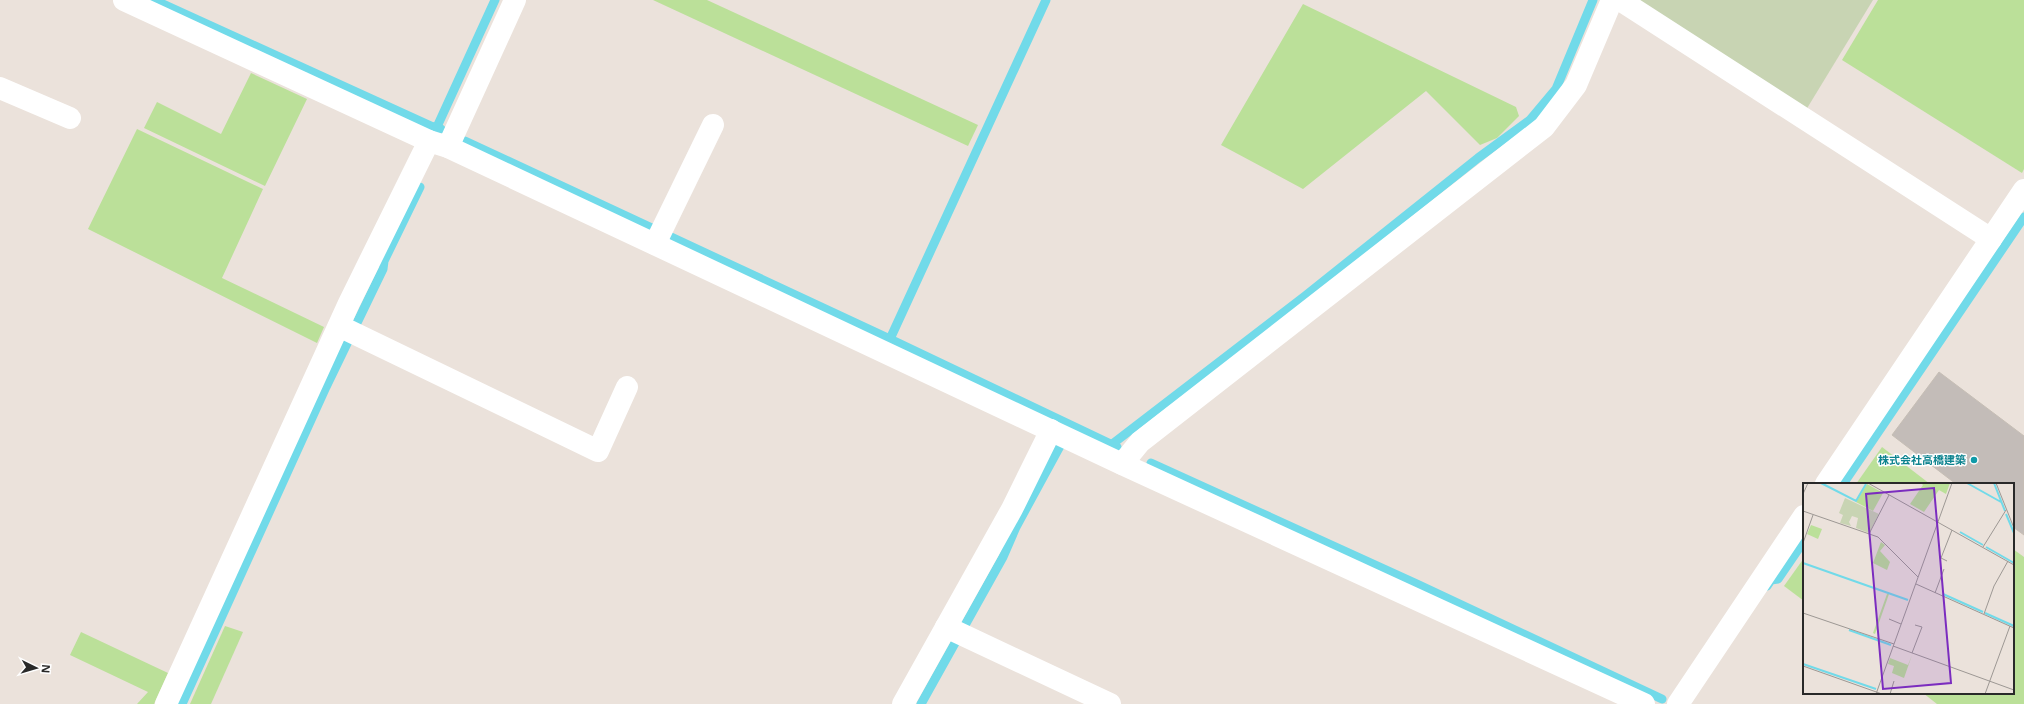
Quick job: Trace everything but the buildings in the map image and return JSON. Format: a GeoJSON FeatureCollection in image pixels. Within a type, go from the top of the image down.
{"type":"FeatureCollection","features":[{"type":"Feature","properties":{"kind":"street"},"geometry":{"type":"LineString","coordinates":[[124,0],[655,244],[1122,464],[1644,704]]}},
{"type":"Feature","properties":{"kind":"street"},"geometry":{"type":"LineString","coordinates":[[166,704],[339,326],[515,0]]}},
{"type":"Feature","properties":{"kind":"street"},"geometry":{"type":"LineString","coordinates":[[1122,464],[1140,442],[1544,127],[1576,85],[1612,0]]}},
{"type":"Feature","properties":{"kind":"street"},"geometry":{"type":"LineString","coordinates":[[1620,0],[1990,239]]}},
{"type":"Feature","properties":{"kind":"street"},"geometry":{"type":"LineString","coordinates":[[0,88],[70,118]]}},
{"type":"Feature","properties":{"kind":"street"},"geometry":{"type":"LineString","coordinates":[[655,244],[713,125]]}},
{"type":"Feature","properties":{"kind":"street"},"geometry":{"type":"LineString","coordinates":[[1827,483],[2024,190]]}},
{"type":"Feature","properties":{"kind":"street"},"geometry":{"type":"LineString","coordinates":[[339,326],[598,451],[627,387]]}},
{"type":"Feature","properties":{"kind":"street"},"geometry":{"type":"LineString","coordinates":[[903,704],[1012,509],[1051,430]]}},
{"type":"Feature","properties":{"kind":"street"},"geometry":{"type":"LineString","coordinates":[[1678,704],[1803,517]]}},
{"type":"Feature","properties":{"kind":"street"},"geometry":{"type":"LineString","coordinates":[[946,626],[1110,704]]}},
{"type":"Feature","properties":{"kind":"green space"},"geometry":{"type":"Polygon","coordinates":[[[653,0],[707,0],[978,125],[968,146],[653,0]]]}},
{"type":"Feature","properties":{"kind":"green space"},"geometry":{"type":"Polygon","coordinates":[[[1633,0],[1873,0],[1806,110],[1633,0]]]}},
{"type":"Feature","properties":{"kind":"green space"},"geometry":{"type":"Polygon","coordinates":[[[1878,0],[2024,0],[2024,169],[2022,173],[1842,60],[1878,0]]]}},
{"type":"Feature","properties":{"kind":"green space"},"geometry":{"type":"Polygon","coordinates":[[[1303,4],[1516,107],[1519,116],[1497,138],[1480,145],[1426,91],[1303,189],[1221,145],[1303,4]]]}},
{"type":"Feature","properties":{"kind":"green space"},"geometry":{"type":"Polygon","coordinates":[[[251,73],[307,99],[265,186],[144,128],[157,102],[221,134],[251,73]]]}},
{"type":"Feature","properties":{"kind":"green space"},"geometry":{"type":"Polygon","coordinates":[[[137,129],[263,189],[222,278],[324,327],[317,343],[88,229],[137,129]]]}},
{"type":"Feature","properties":{"kind":"green space"},"geometry":{"type":"Polygon","coordinates":[[[1882,447],[1929,483],[1857,483],[1882,447]]]}},
{"type":"Feature","properties":{"kind":"green space"},"geometry":{"type":"Polygon","coordinates":[[[2014,550],[2024,557],[2024,704],[1937,704],[1924,694],[2014,694],[2014,550]]]}},
{"type":"Feature","properties":{"kind":"green space"},"geometry":{"type":"Polygon","coordinates":[[[1803,559],[1803,600],[1784,586],[1803,559]]]}},
{"type":"Feature","properties":{"kind":"green space"},"geometry":{"type":"Polygon","coordinates":[[[225,626],[243,632],[211,704],[190,704],[225,626]]]}},
{"type":"Feature","properties":{"kind":"green space"},"geometry":{"type":"Polygon","coordinates":[[[81,632],[168,673],[154,704],[137,704],[148,692],[70,655],[81,632]]]}},
{"type":"Feature","properties":{"kind":"waterway"},"geometry":{"type":"LineString","coordinates":[[154,0],[431,126],[441,129]]}},
{"type":"Feature","properties":{"kind":"waterway"},"geometry":{"type":"LineString","coordinates":[[436,129],[495,0]]}},
{"type":"Feature","properties":{"kind":"waterway"},"geometry":{"type":"LineString","coordinates":[[890,339],[1046,0]]}},
{"type":"Feature","properties":{"kind":"waterway"},"geometry":{"type":"LineString","coordinates":[[1111,445],[1305,296],[1478,158],[1530,120],[1556,89],[1593,0]]}},
{"type":"Feature","properties":{"kind":"waterway"},"geometry":{"type":"LineString","coordinates":[[465,141],[890,339],[1117,447]]}},
{"type":"Feature","properties":{"kind":"waterway"},"geometry":{"type":"LineString","coordinates":[[182,704],[326,387],[383,269],[384,261],[420,187]]}},
{"type":"Feature","properties":{"kind":"waterway"},"geometry":{"type":"LineString","coordinates":[[1844,483],[2024,217]]}},
{"type":"Feature","properties":{"kind":"waterway"},"geometry":{"type":"LineString","coordinates":[[921,704],[1003,557],[1016,527],[1060,446]]}},
{"type":"Feature","properties":{"kind":"waterway"},"geometry":{"type":"LineString","coordinates":[[1151,463],[1417,584],[1662,699]]}},
{"type":"Feature","properties":{"kind":"waterway"},"geometry":{"type":"LineString","coordinates":[[1767,586],[1771,580],[1778,579],[1803,542]]}},
{"type":"Feature","properties":{"kind":"place","name":"株式会社高橋建築"},"geometry":{"type":"Point","coordinates":[1974,460]}}]}
